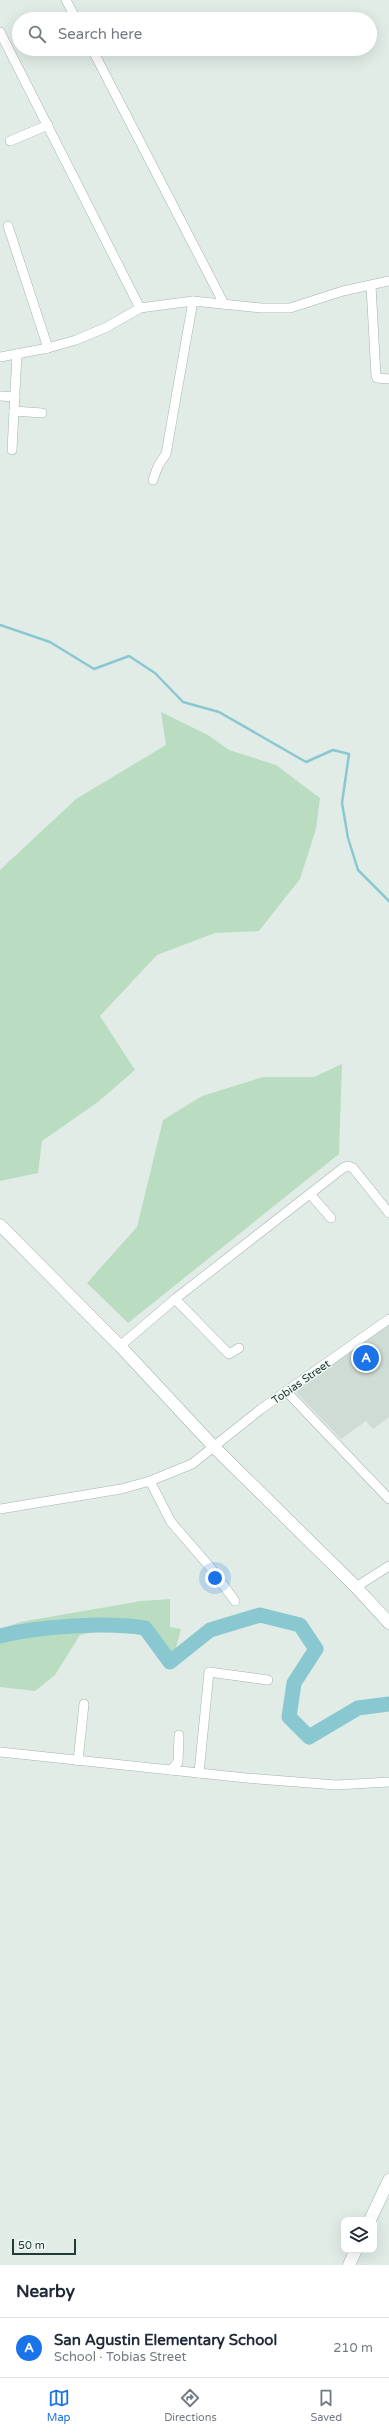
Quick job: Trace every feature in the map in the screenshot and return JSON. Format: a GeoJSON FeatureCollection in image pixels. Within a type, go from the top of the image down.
{"type":"FeatureCollection","features":[{"type":"Feature","properties":{"kind":"street"},"geometry":{"type":"LineString","coordinates":[[66,0],[72,12]]}},
{"type":"Feature","properties":{"kind":"street"},"geometry":{"type":"LineString","coordinates":[[0,32],[12,55]]}},
{"type":"Feature","properties":{"kind":"street"},"geometry":{"type":"LineString","coordinates":[[12,56],[140,308]]}},
{"type":"Feature","properties":{"kind":"street"},"geometry":{"type":"LineString","coordinates":[[96,56],[224,304]]}},
{"type":"Feature","properties":{"kind":"street"},"geometry":{"type":"LineString","coordinates":[[10,141],[48,125]]}},
{"type":"Feature","properties":{"kind":"street"},"geometry":{"type":"LineString","coordinates":[[8,226],[48,348]]}},
{"type":"Feature","properties":{"kind":"street"},"geometry":{"type":"LineString","coordinates":[[0,357],[48,348],[95,332],[140,308],[193,301],[290,308],[343,291],[389,282]]}},
{"type":"Feature","properties":{"kind":"street"},"geometry":{"type":"LineString","coordinates":[[371,286],[376,376],[377,378],[387,381]]}},
{"type":"Feature","properties":{"kind":"street"},"geometry":{"type":"LineString","coordinates":[[153,480],[158,466],[166,454],[193,301]]}},
{"type":"Feature","properties":{"kind":"street"},"geometry":{"type":"LineString","coordinates":[[12,450],[17,354]]}},
{"type":"Feature","properties":{"kind":"street"},"geometry":{"type":"LineString","coordinates":[[0,396],[15,397]]}},
{"type":"Feature","properties":{"kind":"street"},"geometry":{"type":"LineString","coordinates":[[14,411],[42,413]]}},
{"type":"Feature","properties":{"kind":"street"},"geometry":{"type":"LineString","coordinates":[[120,1346],[175,1299],[348,1166],[353,1168],[389,1212]]}},
{"type":"Feature","properties":{"kind":"street"},"geometry":{"type":"LineString","coordinates":[[310,1194],[331,1218]]}},
{"type":"Feature","properties":{"kind":"street"},"geometry":{"type":"LineString","coordinates":[[0,1225],[120,1346],[215,1448],[356,1587],[389,1623]]}},
{"type":"Feature","properties":{"kind":"street"},"geometry":{"type":"LineString","coordinates":[[175,1299],[229,1354],[239,1348]]}},
{"type":"Feature","properties":{"kind":"street","name":"Tobias Street"},"geometry":{"type":"LineString","coordinates":[[0,1509],[121,1489],[150,1481],[192,1464],[215,1448],[242,1423],[389,1319]]}},
{"type":"Feature","properties":{"kind":"street"},"geometry":{"type":"LineString","coordinates":[[286,1392],[389,1499]]}},
{"type":"Feature","properties":{"kind":"street"},"geometry":{"type":"LineString","coordinates":[[150,1481],[171,1522],[210,1567],[235,1600]]}},
{"type":"Feature","properties":{"kind":"street"},"geometry":{"type":"LineString","coordinates":[[356,1587],[389,1566]]}},
{"type":"Feature","properties":{"kind":"street"},"geometry":{"type":"LineString","coordinates":[[199,1773],[210,1672],[268,1680]]}},
{"type":"Feature","properties":{"kind":"street"},"geometry":{"type":"LineString","coordinates":[[78,1761],[84,1704]]}},
{"type":"Feature","properties":{"kind":"street"},"geometry":{"type":"LineString","coordinates":[[171,1770],[178,1762],[179,1735]]}},
{"type":"Feature","properties":{"kind":"street"},"geometry":{"type":"LineString","coordinates":[[0,1752],[199,1773],[336,1785],[389,1782]]}},
{"type":"Feature","properties":{"kind":"street"},"geometry":{"type":"LineString","coordinates":[[371,2217],[389,2180]]}},
{"type":"Feature","properties":{"kind":"street"},"geometry":{"type":"LineString","coordinates":[[349,2265],[355,2253]]}},
{"type":"Feature","properties":{"kind":"shaded area"},"geometry":{"type":"Polygon","coordinates":[[[389,1323],[389,1417],[373,1429],[366,1421],[341,1439],[296,1392],[389,1323]]]}},
{"type":"Feature","properties":{"kind":"green space"},"geometry":{"type":"Polygon","coordinates":[[[161,712],[208,735],[229,750],[276,765],[320,798],[316,829],[300,879],[259,931],[215,933],[157,955],[100,1016],[135,1070],[98,1102],[42,1141],[38,1173],[0,1181],[0,870],[76,799],[166,745],[161,712]]]}},
{"type":"Feature","properties":{"kind":"green space"},"geometry":{"type":"Polygon","coordinates":[[[342,1064],[339,1154],[128,1323],[87,1283],[137,1227],[163,1120],[202,1096],[263,1077],[314,1077],[342,1064]]]}},
{"type":"Feature","properties":{"kind":"green space"},"geometry":{"type":"Polygon","coordinates":[[[170,1599],[170,1627],[181,1629],[171,1666],[144,1630],[123,1626],[80,1635],[55,1675],[35,1691],[0,1687],[0,1629],[20,1622],[141,1601],[170,1599]]]}},
{"type":"Feature","properties":{"kind":"waterway"},"geometry":{"type":"LineString","coordinates":[[0,625],[50,642],[94,669],[129,656],[155,673],[183,702],[219,712],[306,762],[333,750],[349,754],[342,803],[348,838],[358,870],[389,901]]}},
{"type":"Feature","properties":{"kind":"waterway"},"geometry":{"type":"LineString","coordinates":[[0,1636],[53,1627],[112,1625],[145,1628],[170,1662],[210,1630],[260,1615],[300,1625],[316,1649],[294,1683],[289,1717],[309,1737],[358,1708],[389,1704]]}},
{"type":"Feature","properties":{"kind":"place","name":"San Agustin Elementary School"},"geometry":{"type":"Point","coordinates":[366,1358]}}]}
